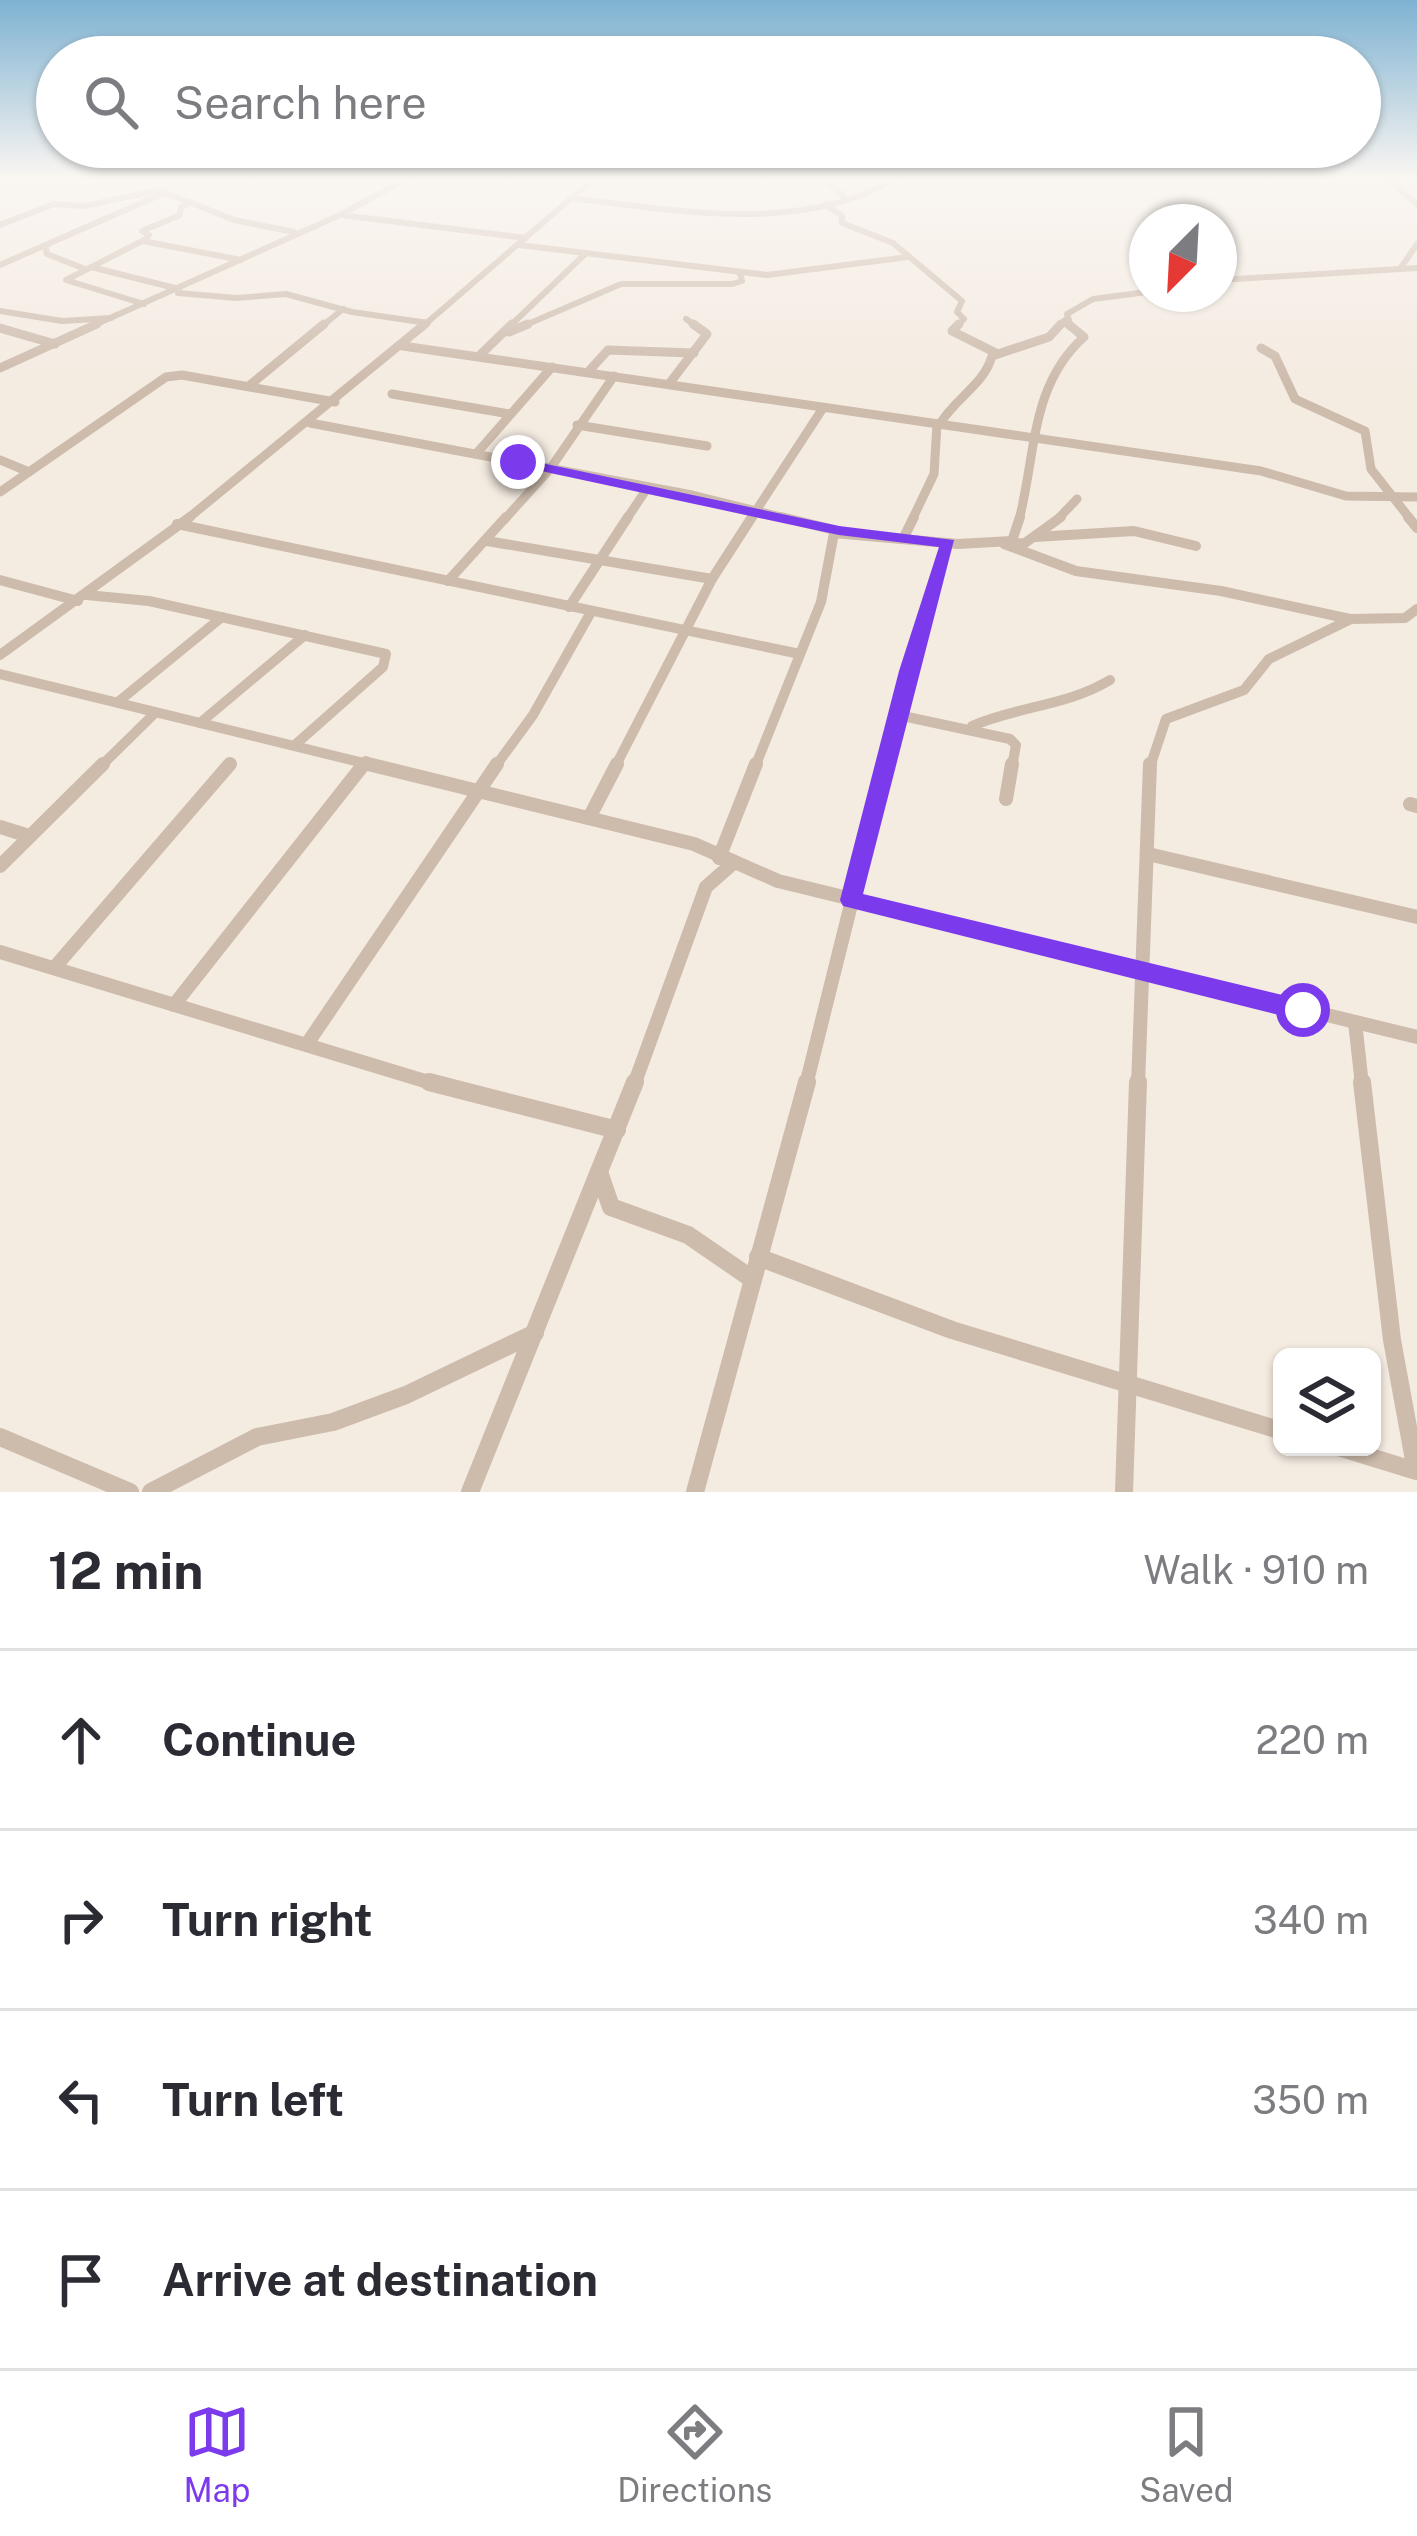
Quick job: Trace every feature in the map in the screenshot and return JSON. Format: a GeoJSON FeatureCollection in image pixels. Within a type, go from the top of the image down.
{"type":"FeatureCollection","features":[{"type":"Feature","properties":{"kind":"street"},"geometry":{"type":"LineString","coordinates":[[0,265],[44,246]]}},
{"type":"Feature","properties":{"kind":"street"},"geometry":{"type":"LineString","coordinates":[[45,246],[47,254],[87,267],[168,282],[175,291],[237,298],[286,294],[344,310],[428,322]]}},
{"type":"Feature","properties":{"kind":"street"},"geometry":{"type":"LineString","coordinates":[[132,246],[66,282],[144,304]]}},
{"type":"Feature","properties":{"kind":"street"},"geometry":{"type":"LineString","coordinates":[[166,246],[241,260]]}},
{"type":"Feature","properties":{"kind":"street"},"geometry":{"type":"LineString","coordinates":[[0,368],[273,246]]}},
{"type":"Feature","properties":{"kind":"street"},"geometry":{"type":"LineString","coordinates":[[0,655],[83,598],[310,423],[517,246]]}},
{"type":"Feature","properties":{"kind":"street"},"geometry":{"type":"LineString","coordinates":[[547,246],[767,275],[908,257]]}},
{"type":"Feature","properties":{"kind":"street"},"geometry":{"type":"LineString","coordinates":[[893,246],[962,301],[957,312],[964,319],[952,332],[996,353]]}},
{"type":"Feature","properties":{"kind":"street"},"geometry":{"type":"LineString","coordinates":[[1400,269],[1416,246]]}},
{"type":"Feature","properties":{"kind":"street"},"geometry":{"type":"LineString","coordinates":[[479,356],[586,253]]}},
{"type":"Feature","properties":{"kind":"street"},"geometry":{"type":"LineString","coordinates":[[633,282],[647,261]]}},
{"type":"Feature","properties":{"kind":"street"},"geometry":{"type":"LineString","coordinates":[[1237,280],[1417,268]]}},
{"type":"Feature","properties":{"kind":"street"},"geometry":{"type":"LineString","coordinates":[[508,332],[540,322],[593,293],[633,282],[731,286],[742,281],[740,272]]}},
{"type":"Feature","properties":{"kind":"street"},"geometry":{"type":"LineString","coordinates":[[904,537],[934,474],[939,424],[952,404],[987,374],[987,361],[996,353],[1049,337],[1084,302],[1129,295]]}},
{"type":"Feature","properties":{"kind":"street"},"geometry":{"type":"LineString","coordinates":[[250,385],[344,310]]}},
{"type":"Feature","properties":{"kind":"street"},"geometry":{"type":"LineString","coordinates":[[0,311],[62,321],[112,319]]}},
{"type":"Feature","properties":{"kind":"street"},"geometry":{"type":"LineString","coordinates":[[669,384],[707,333],[686,319]]}},
{"type":"Feature","properties":{"kind":"street"},"geometry":{"type":"LineString","coordinates":[[1005,544],[1015,537],[1051,369],[1084,337],[1066,319]]}},
{"type":"Feature","properties":{"kind":"street"},"geometry":{"type":"LineString","coordinates":[[0,328],[55,344]]}},
{"type":"Feature","properties":{"kind":"street"},"geometry":{"type":"LineString","coordinates":[[404,346],[1261,471],[1346,496],[1391,492],[1417,497]]}},
{"type":"Feature","properties":{"kind":"street"},"geometry":{"type":"LineString","coordinates":[[1262,348],[1275,356],[1279,375],[1295,399],[1364,431],[1371,469],[1417,528]]}},
{"type":"Feature","properties":{"kind":"street"},"geometry":{"type":"LineString","coordinates":[[588,372],[602,351],[694,353]]}},
{"type":"Feature","properties":{"kind":"street"},"geometry":{"type":"LineString","coordinates":[[476,454],[552,367]]}},
{"type":"Feature","properties":{"kind":"street"},"geometry":{"type":"LineString","coordinates":[[448,581],[550,469],[614,376]]}},
{"type":"Feature","properties":{"kind":"street"},"geometry":{"type":"LineString","coordinates":[[0,492],[166,377],[250,385],[335,402]]}},
{"type":"Feature","properties":{"kind":"street"},"geometry":{"type":"LineString","coordinates":[[392,394],[510,414]]}},
{"type":"Feature","properties":{"kind":"street"},"geometry":{"type":"LineString","coordinates":[[590,818],[712,579],[823,408]]}},
{"type":"Feature","properties":{"kind":"street"},"geometry":{"type":"LineString","coordinates":[[310,423],[648,487],[839,531],[1005,544],[1036,537],[1061,538],[1086,530],[1150,531],[1196,546]]}},
{"type":"Feature","properties":{"kind":"street"},"geometry":{"type":"LineString","coordinates":[[577,425],[706,446]]}},
{"type":"Feature","properties":{"kind":"street"},"geometry":{"type":"LineString","coordinates":[[0,460],[29,472]]}},
{"type":"Feature","properties":{"kind":"street"},"geometry":{"type":"LineString","coordinates":[[569,607],[648,487]]}},
{"type":"Feature","properties":{"kind":"street"},"geometry":{"type":"LineString","coordinates":[[1036,537],[1076,506],[1077,500]]}},
{"type":"Feature","properties":{"kind":"street"},"geometry":{"type":"LineString","coordinates":[[177,524],[800,654]]}},
{"type":"Feature","properties":{"kind":"street"},"geometry":{"type":"LineString","coordinates":[[470,1492],[617,1130],[706,886],[725,861],[821,602],[831,538],[839,531]]}},
{"type":"Feature","properties":{"kind":"street"},"geometry":{"type":"LineString","coordinates":[[487,541],[712,579]]}},
{"type":"Feature","properties":{"kind":"street"},"geometry":{"type":"LineString","coordinates":[[695,1492],[817,1046],[898,715],[948,543]]}},
{"type":"Feature","properties":{"kind":"street"},"geometry":{"type":"LineString","coordinates":[[1005,544],[1032,559],[1109,578],[1199,588],[1351,619],[1405,618],[1417,609]]}},
{"type":"Feature","properties":{"kind":"street"},"geometry":{"type":"LineString","coordinates":[[0,580],[83,598],[222,617],[377,650],[388,660],[296,744]]}},
{"type":"Feature","properties":{"kind":"street"},"geometry":{"type":"LineString","coordinates":[[307,1044],[451,827],[482,789],[591,612]]}},
{"type":"Feature","properties":{"kind":"street"},"geometry":{"type":"LineString","coordinates":[[118,702],[222,617]]}},
{"type":"Feature","properties":{"kind":"street"},"geometry":{"type":"LineString","coordinates":[[1124,1492],[1150,754],[1166,719],[1244,690],[1269,659],[1351,619]]}},
{"type":"Feature","properties":{"kind":"street"},"geometry":{"type":"LineString","coordinates":[[200,723],[305,635]]}},
{"type":"Feature","properties":{"kind":"street"},"geometry":{"type":"LineString","coordinates":[[0,674],[482,789],[694,844],[725,861],[851,900],[1417,1037]]}},
{"type":"Feature","properties":{"kind":"street"},"geometry":{"type":"LineString","coordinates":[[964,728],[1011,710],[1078,699],[1110,680]]}},
{"type":"Feature","properties":{"kind":"street"},"geometry":{"type":"LineString","coordinates":[[0,866],[155,713]]}},
{"type":"Feature","properties":{"kind":"street"},"geometry":{"type":"LineString","coordinates":[[898,715],[1003,736],[1016,745],[1006,799]]}},
{"type":"Feature","properties":{"kind":"street"},"geometry":{"type":"LineString","coordinates":[[175,1005],[366,761]]}},
{"type":"Feature","properties":{"kind":"street"},"geometry":{"type":"LineString","coordinates":[[56,968],[182,814],[231,764]]}},
{"type":"Feature","properties":{"kind":"street"},"geometry":{"type":"LineString","coordinates":[[0,827],[29,836]]}},
{"type":"Feature","properties":{"kind":"street"},"geometry":{"type":"LineString","coordinates":[[1148,854],[1417,917]]}},
{"type":"Feature","properties":{"kind":"street"},"geometry":{"type":"LineString","coordinates":[[0,952],[455,1090],[617,1130]]}},
{"type":"Feature","properties":{"kind":"street"},"geometry":{"type":"LineString","coordinates":[[1355,1022],[1392,1340],[1412,1408],[1416,1472],[1366,1456]]}},
{"type":"Feature","properties":{"kind":"street"},"geometry":{"type":"LineString","coordinates":[[599,1171],[611,1207],[688,1235],[752,1279]]}},
{"type":"Feature","properties":{"kind":"street"},"geometry":{"type":"LineString","coordinates":[[758,1257],[885,1310],[1273,1427]]}},
{"type":"Feature","properties":{"kind":"street"},"geometry":{"type":"LineString","coordinates":[[152,1492],[257,1437],[370,1408],[536,1333]]}},
{"type":"Feature","properties":{"kind":"street"},"geometry":{"type":"LineString","coordinates":[[0,1438],[130,1492]]}},
{"type":"Feature","properties":{"kind":"route"},"geometry":{"type":"LineString","coordinates":[[518,462],[692,495],[839,531],[948,543],[935,599],[908,671],[851,900],[1303,1010]]}}]}
